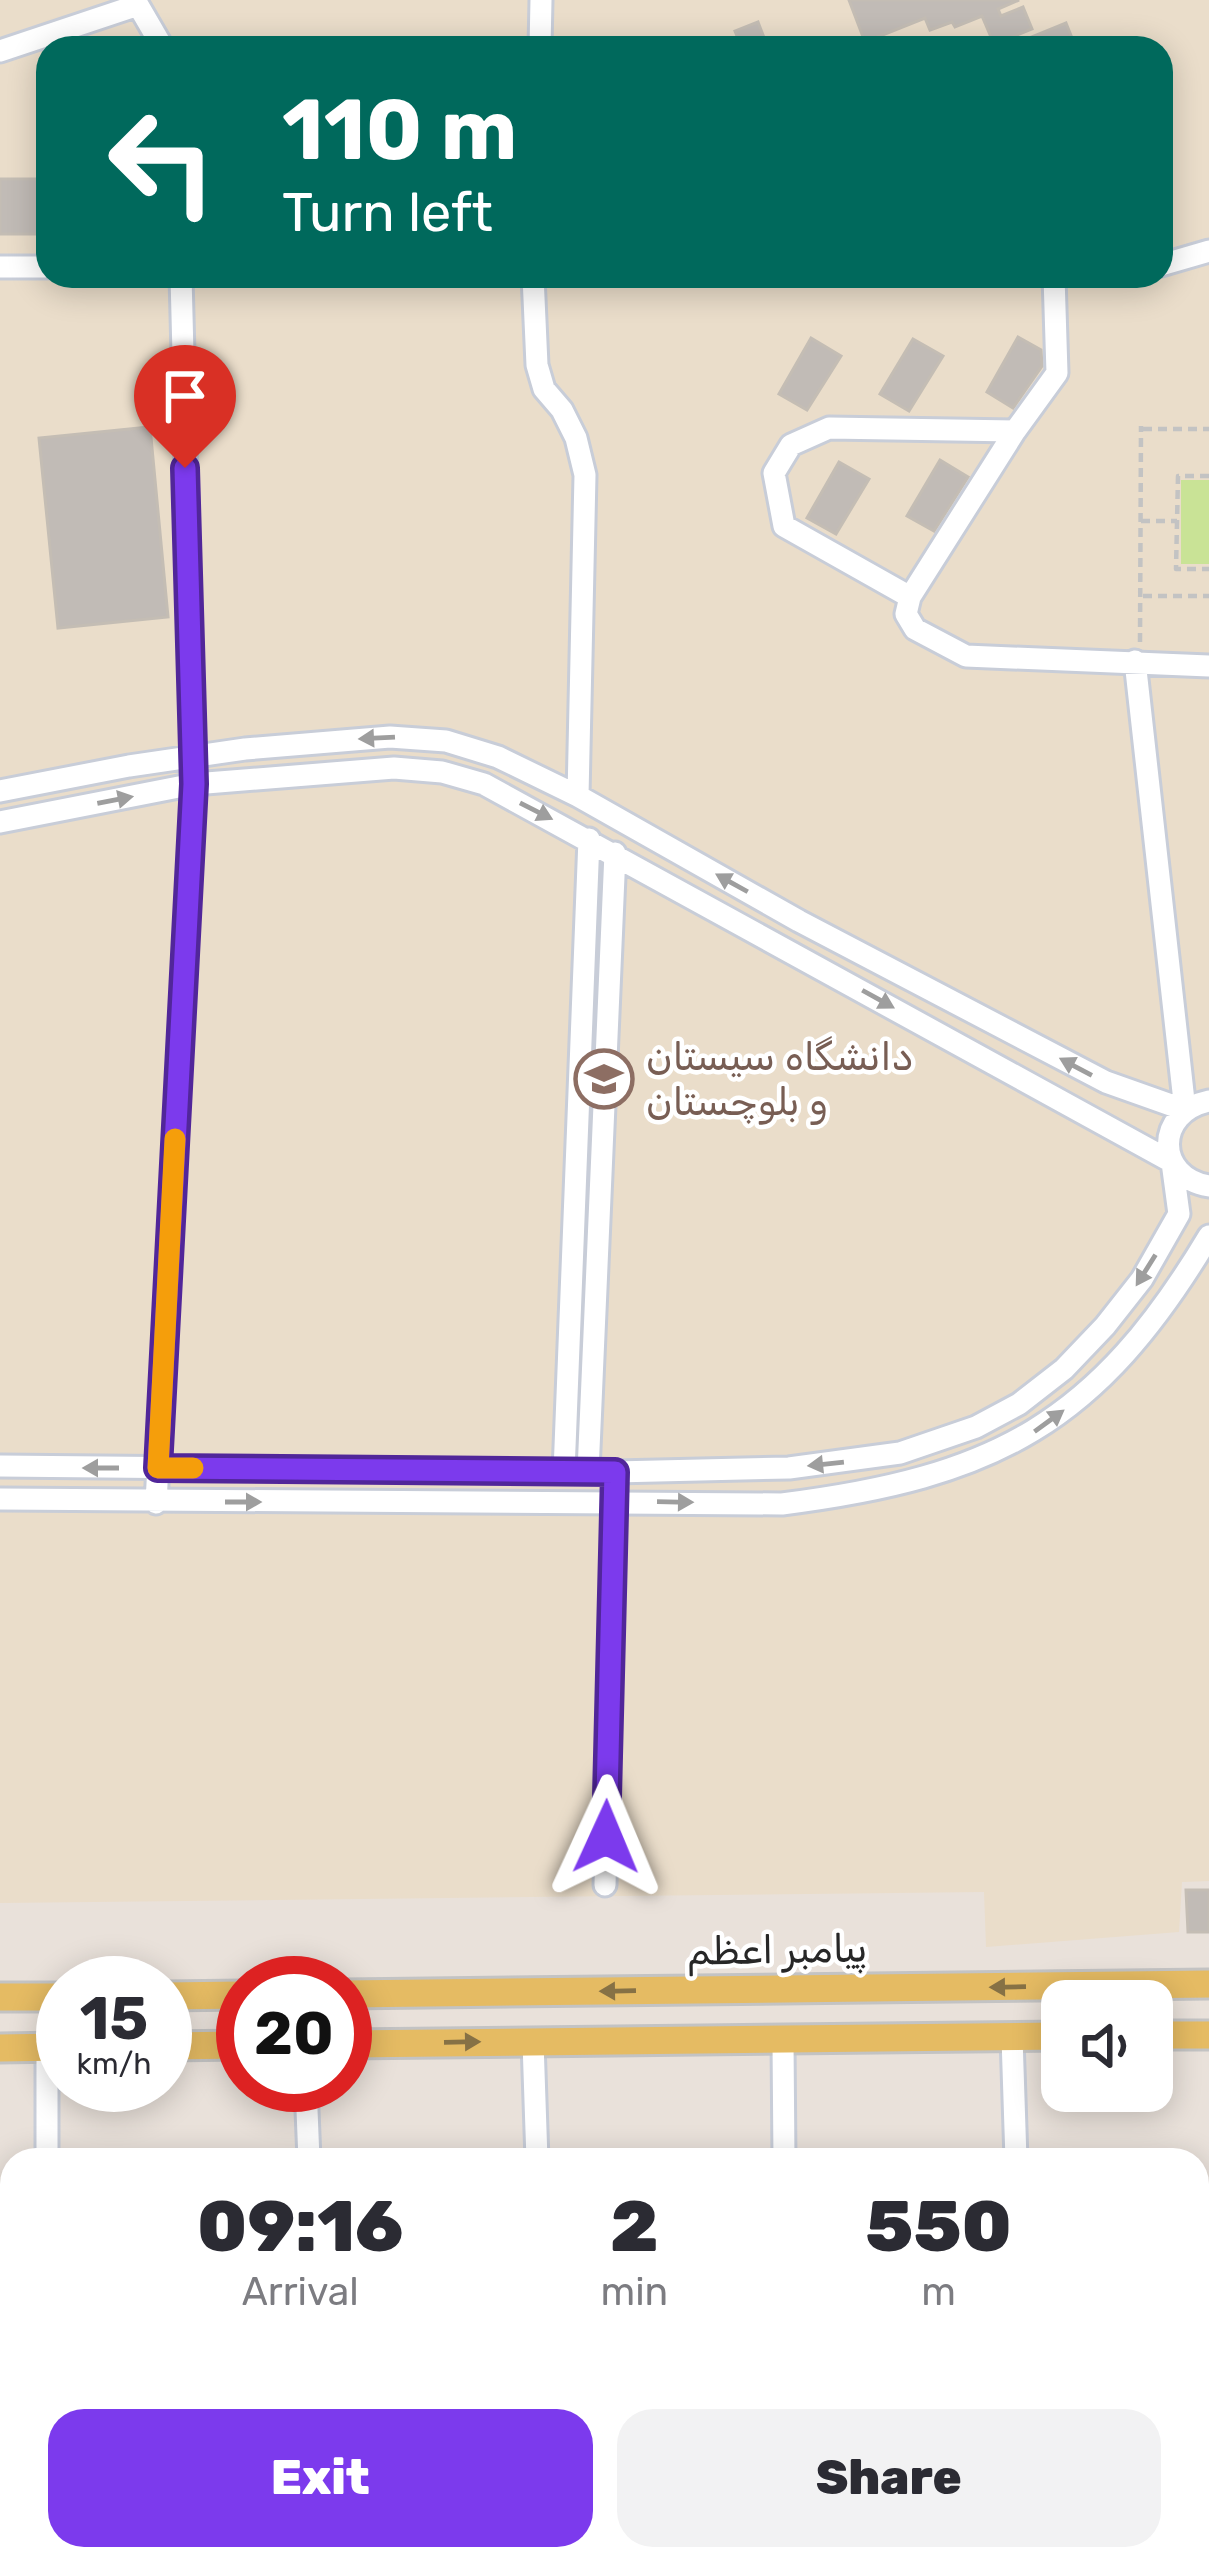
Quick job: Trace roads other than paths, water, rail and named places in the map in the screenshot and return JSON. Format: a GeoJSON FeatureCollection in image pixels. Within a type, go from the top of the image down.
{"type":"FeatureCollection","features":[{"type":"Feature","properties":{"kind":"main road","name":"پیامبر اعظم"},"geometry":{"type":"LineString","coordinates":[[372,1994],[1209,1984]]}},
{"type":"Feature","properties":{"kind":"main road"},"geometry":{"type":"LineString","coordinates":[[0,1997],[36,1996]]}},
{"type":"Feature","properties":{"kind":"main road"},"geometry":{"type":"LineString","coordinates":[[1173,2035],[1209,2035]]}},
{"type":"Feature","properties":{"kind":"main road"},"geometry":{"type":"LineString","coordinates":[[372,2044],[1041,2036]]}},
{"type":"Feature","properties":{"kind":"main road"},"geometry":{"type":"LineString","coordinates":[[0,2048],[36,2047]]}},
{"type":"Feature","properties":{"kind":"street"},"geometry":{"type":"LineString","coordinates":[[540,36],[542,0]]}},
{"type":"Feature","properties":{"kind":"street"},"geometry":{"type":"LineString","coordinates":[[45,36],[139,5],[156,36]]}},
{"type":"Feature","properties":{"kind":"street"},"geometry":{"type":"LineString","coordinates":[[0,51],[36,39]]}},
{"type":"Feature","properties":{"kind":"street"},"geometry":{"type":"LineString","coordinates":[[1173,261],[1209,250]]}},
{"type":"Feature","properties":{"kind":"street"},"geometry":{"type":"LineString","coordinates":[[0,267],[36,267]]}},
{"type":"Feature","properties":{"kind":"street"},"geometry":{"type":"LineString","coordinates":[[156,1502],[194,784],[181,288]]}},
{"type":"Feature","properties":{"kind":"street"},"geometry":{"type":"LineString","coordinates":[[534,288],[537,364],[544,389],[576,438],[585,475],[578,796]]}},
{"type":"Feature","properties":{"kind":"street"},"geometry":{"type":"LineString","coordinates":[[1054,288],[1057,373],[910,597],[906,614],[915,629],[966,656],[1209,666]]}},
{"type":"Feature","properties":{"kind":"street"},"geometry":{"type":"LineString","coordinates":[[910,597],[784,526],[775,473],[791,445],[829,428],[1016,430]]}},
{"type":"Feature","properties":{"kind":"street"},"geometry":{"type":"LineString","coordinates":[[1138,661],[1185,1110]]}},
{"type":"Feature","properties":{"kind":"street"},"geometry":{"type":"LineString","coordinates":[[0,791],[192,755],[390,736],[446,742],[498,758],[578,796],[799,921],[1085,1072],[1185,1110]]}},
{"type":"Feature","properties":{"kind":"street"},"geometry":{"type":"LineString","coordinates":[[442,772],[446,742]]}},
{"type":"Feature","properties":{"kind":"street"},"geometry":{"type":"LineString","coordinates":[[0,823],[194,784],[394,768],[442,772],[484,784],[1172,1162],[1191,1182],[1209,1186]]}},
{"type":"Feature","properties":{"kind":"street"},"geometry":{"type":"LineString","coordinates":[[564,1472],[590,839]]}},
{"type":"Feature","properties":{"kind":"street"},"geometry":{"type":"LineString","coordinates":[[588,1472],[615,853]]}},
{"type":"Feature","properties":{"kind":"street"},"geometry":{"type":"LineString","coordinates":[[0,1466],[615,1472],[840,1463],[900,1453],[976,1427],[1019,1404],[1064,1369],[1142,1279],[1179,1214],[1169,1134],[1185,1110],[1209,1101]]}},
{"type":"Feature","properties":{"kind":"street"},"geometry":{"type":"LineString","coordinates":[[0,1499],[802,1501],[907,1483],[991,1455],[1035,1432],[1085,1394],[1172,1298],[1209,1236]]}},
{"type":"Feature","properties":{"kind":"street"},"geometry":{"type":"LineString","coordinates":[[605,1885],[615,1472]]}},
{"type":"Feature","properties":{"kind":"street"},"geometry":{"type":"LineString","coordinates":[[1012,2037],[1016,2148]]}},
{"type":"Feature","properties":{"kind":"street"},"geometry":{"type":"LineString","coordinates":[[533,2042],[537,2148]]}},
{"type":"Feature","properties":{"kind":"street"},"geometry":{"type":"LineString","coordinates":[[783,2042],[784,2148]]}},
{"type":"Feature","properties":{"kind":"street"},"geometry":{"type":"LineString","coordinates":[[48,2148],[50,2112]]}},
{"type":"Feature","properties":{"kind":"street"},"geometry":{"type":"LineString","coordinates":[[307,2112],[309,2148]]}},
{"type":"Feature","properties":{"kind":"place","name":"دانشگاه سیستان و بلوچستان"},"geometry":{"type":"Point","coordinates":[604,1079]}}]}
